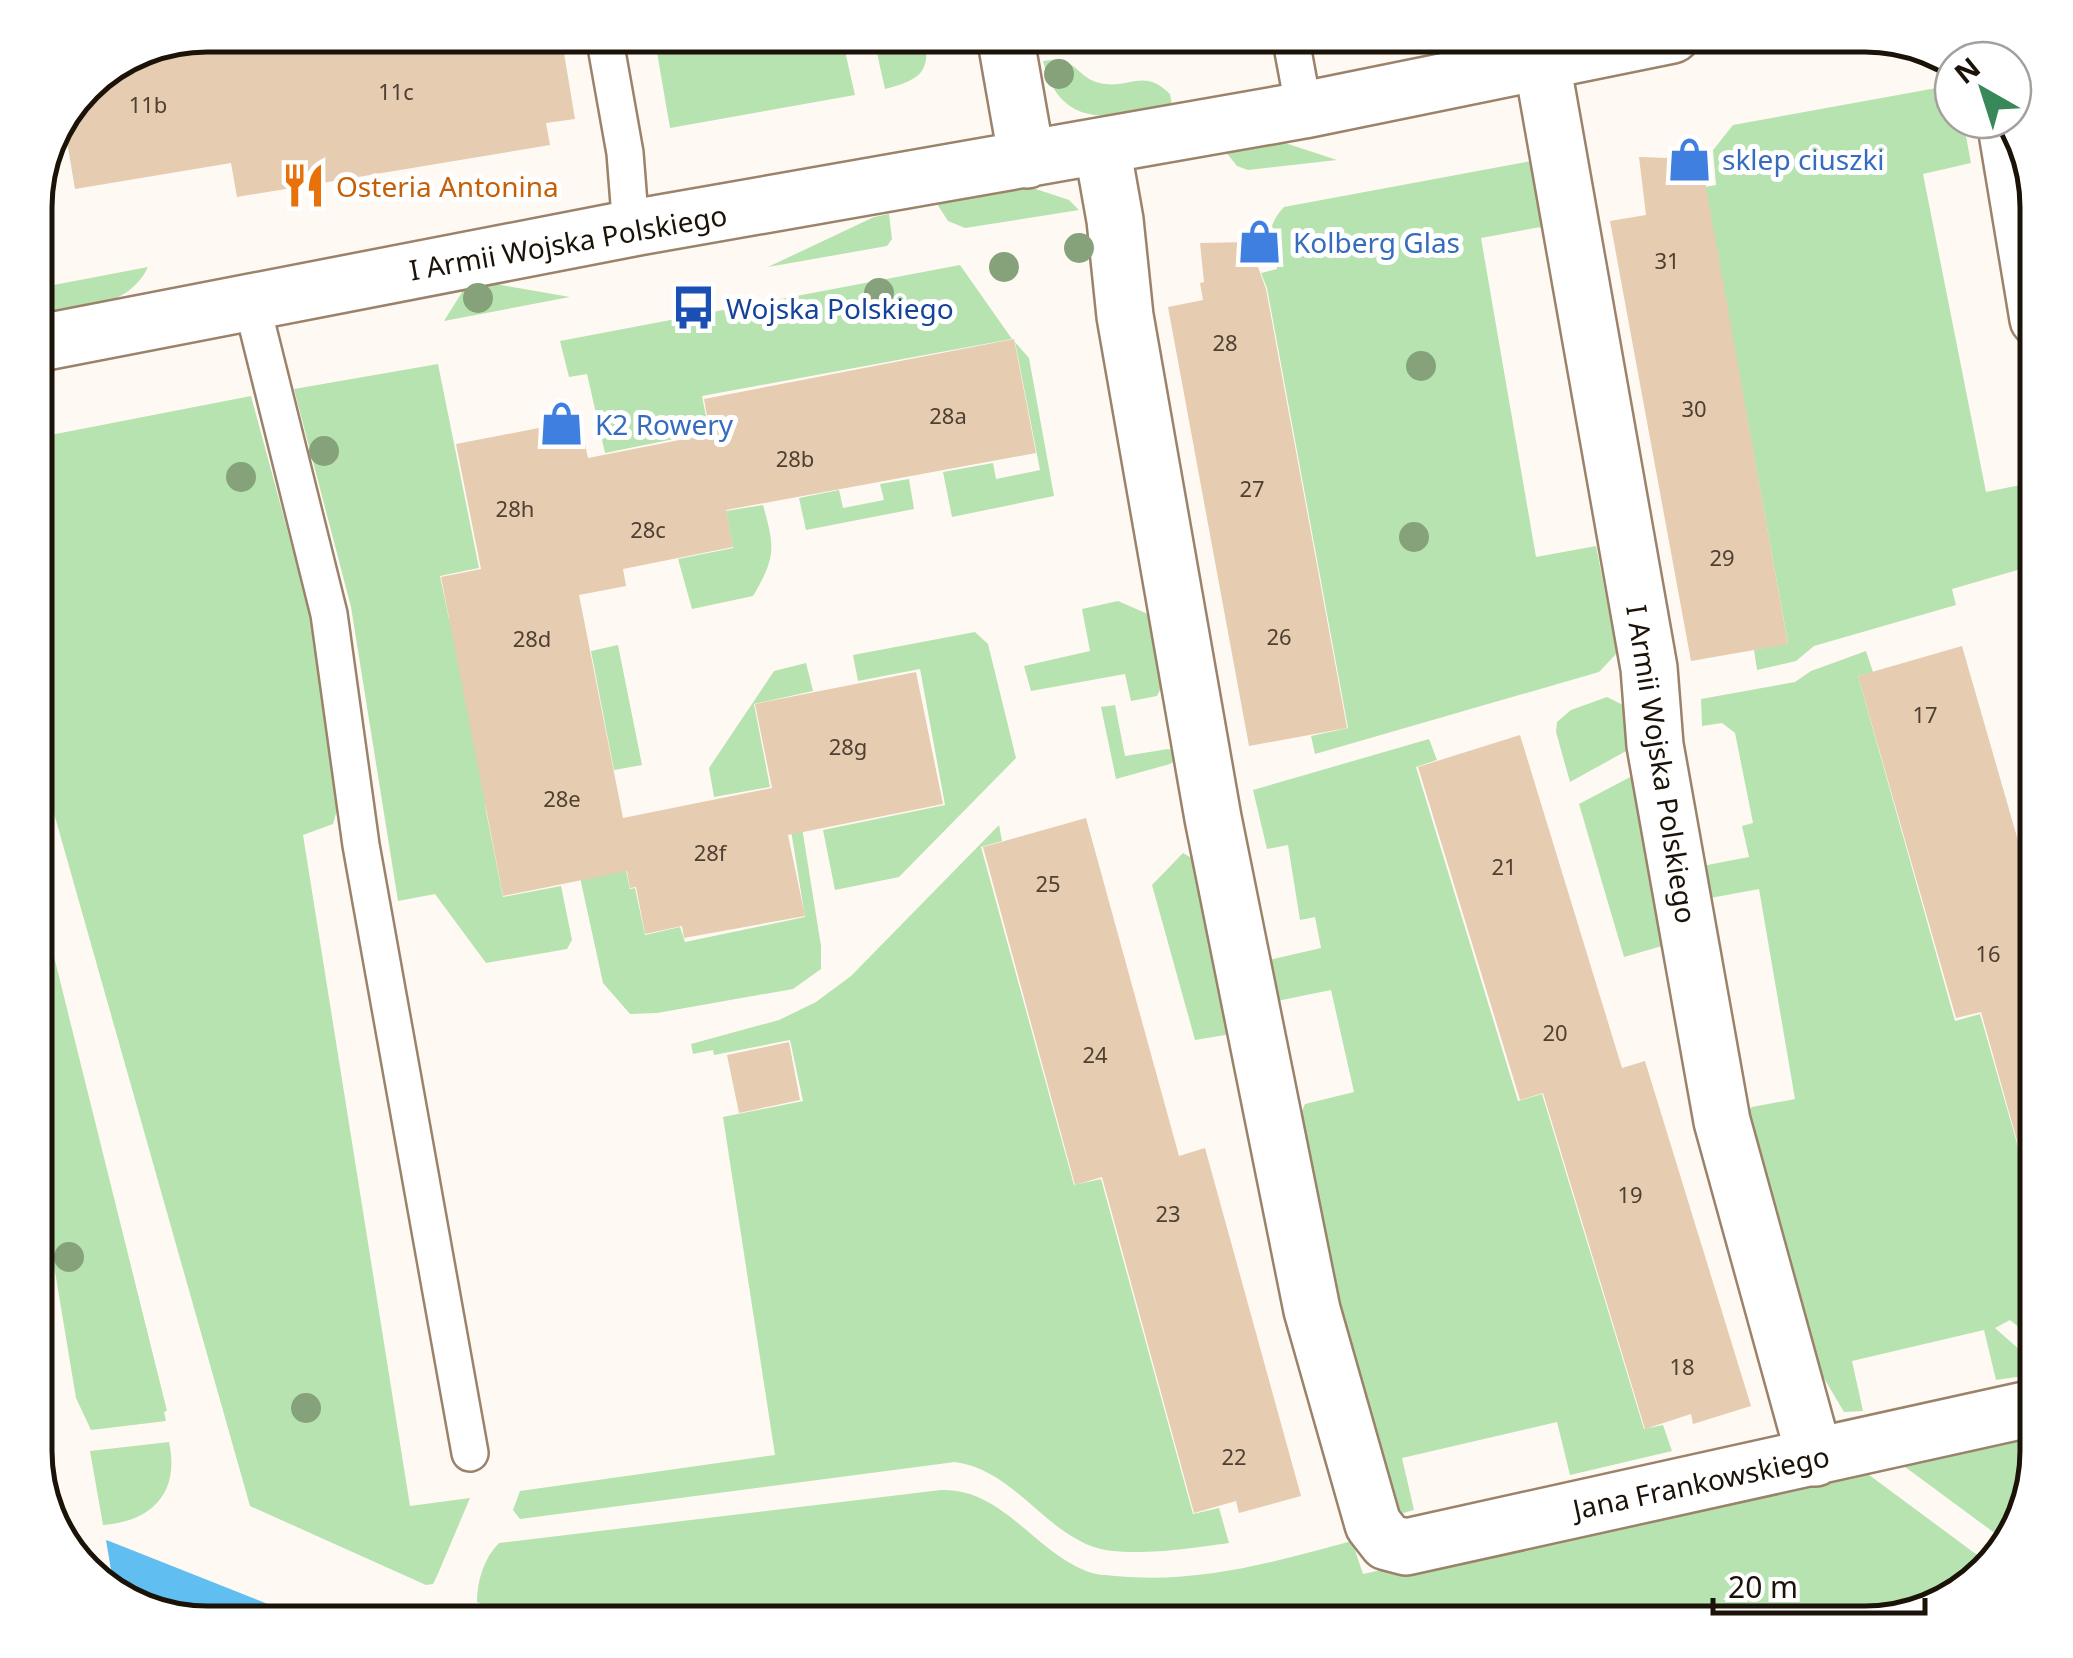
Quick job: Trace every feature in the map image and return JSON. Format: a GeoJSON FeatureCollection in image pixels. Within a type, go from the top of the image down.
{"type":"FeatureCollection","features":[{"type":"Feature","properties":{"kind":"street"},"geometry":{"type":"LineString","coordinates":[[1008,52],[1027,160]]}},
{"type":"Feature","properties":{"kind":"street","name":"I Armii Wojska Polskiego"},"geometry":{"type":"LineString","coordinates":[[53,341],[638,228],[1304,110],[1593,52]]}},
{"type":"Feature","properties":{"kind":"street","name":"I Armii Wojska Polskiego"},"geometry":{"type":"LineString","coordinates":[[1542,63],[1645,649],[1656,745],[1722,1120],[1815,1458]]}},
{"type":"Feature","properties":{"kind":"street","name":"Jana Frankowskiego"},"geometry":{"type":"LineString","coordinates":[[1102,147],[1115,220],[1125,316],[1213,818],[1312,1310],[1373,1524],[1386,1542],[1406,1547],[2020,1411]]}},
{"type":"Feature","properties":{"kind":"street"},"geometry":{"type":"LineString","coordinates":[[2010,153],[2020,210]]}},
{"type":"Feature","properties":{"kind":"lane"},"geometry":{"type":"LineString","coordinates":[[607,52],[630,204],[638,228]]}},
{"type":"Feature","properties":{"kind":"lane"},"geometry":{"type":"LineString","coordinates":[[1293,52],[1304,110]]}},
{"type":"Feature","properties":{"kind":"lane"},"geometry":{"type":"LineString","coordinates":[[258,329],[329,614],[361,845],[470,1453]]}},
{"type":"Feature","properties":{"kind":"green space"},"geometry":{"type":"Polygon","coordinates":[[[657,52],[845,52],[855,95],[670,128],[657,52]]]}},
{"type":"Feature","properties":{"kind":"green space"},"geometry":{"type":"Polygon","coordinates":[[[877,52],[926,52],[924,66],[915,78],[885,89],[877,52]]]}},
{"type":"Feature","properties":{"kind":"green space"},"geometry":{"type":"Polygon","coordinates":[[[1058,59],[1100,83],[1152,82],[1170,94],[1172,105],[1112,116],[1077,110],[1051,84],[1043,61],[1058,59]]]}},
{"type":"Feature","properties":{"kind":"green space"},"geometry":{"type":"Polygon","coordinates":[[[1933,89],[1933,140],[1967,140],[1971,163],[1923,174],[1986,492],[2020,485],[2020,569],[1952,589],[1956,605],[1814,646],[1796,661],[1757,670],[1754,650],[1788,643],[1705,187],[1716,185],[1713,150],[1733,125],[1933,89]]]}},
{"type":"Feature","properties":{"kind":"green space"},"geometry":{"type":"Polygon","coordinates":[[[1279,141],[1337,160],[1248,170],[1237,166],[1225,151],[1279,141]]]}},
{"type":"Feature","properties":{"kind":"green space"},"geometry":{"type":"Polygon","coordinates":[[[1531,161],[1541,227],[1481,238],[1536,557],[1596,546],[1617,653],[1599,672],[1315,754],[1311,736],[1348,728],[1267,288],[1261,273],[1277,269],[1271,236],[1273,222],[1284,207],[1531,161]]]}},
{"type":"Feature","properties":{"kind":"green space"},"geometry":{"type":"Polygon","coordinates":[[[1030,187],[1069,200],[1079,210],[965,228],[948,221],[937,204],[1030,187]]]}},
{"type":"Feature","properties":{"kind":"green space"},"geometry":{"type":"Polygon","coordinates":[[[889,214],[892,239],[887,246],[768,267],[874,217],[889,214]]]}},
{"type":"Feature","properties":{"kind":"green space"},"geometry":{"type":"Polygon","coordinates":[[[960,265],[1012,339],[702,396],[709,432],[605,453],[587,374],[569,377],[560,341],[960,265]]]}},
{"type":"Feature","properties":{"kind":"green space"},"geometry":{"type":"Polygon","coordinates":[[[148,267],[128,291],[83,308],[53,312],[53,285],[148,267]]]}},
{"type":"Feature","properties":{"kind":"green space"},"geometry":{"type":"Polygon","coordinates":[[[495,284],[570,297],[444,321],[464,289],[495,284]]]}},
{"type":"Feature","properties":{"kind":"green space"},"geometry":{"type":"Polygon","coordinates":[[[1015,342],[1029,358],[1054,496],[952,517],[943,472],[993,463],[996,479],[1040,470],[1015,342]]]}},
{"type":"Feature","properties":{"kind":"green space"},"geometry":{"type":"Polygon","coordinates":[[[438,364],[479,568],[440,576],[449,619],[470,616],[486,811],[503,897],[561,886],[572,940],[567,949],[486,963],[435,894],[398,901],[351,607],[294,389],[438,364]]]}},
{"type":"Feature","properties":{"kind":"green space"},"geometry":{"type":"Polygon","coordinates":[[[251,396],[309,610],[340,799],[333,824],[303,835],[410,1506],[470,1498],[433,1584],[426,1585],[250,1506],[53,810],[53,434],[251,396]]]}},
{"type":"Feature","properties":{"kind":"green space"},"geometry":{"type":"Polygon","coordinates":[[[909,479],[914,509],[806,530],[799,498],[839,490],[843,508],[884,500],[880,484],[909,479]]]}},
{"type":"Feature","properties":{"kind":"green space"},"geometry":{"type":"Polygon","coordinates":[[[763,505],[771,552],[753,596],[692,609],[678,559],[733,548],[726,511],[763,505]]]}},
{"type":"Feature","properties":{"kind":"green space"},"geometry":{"type":"Polygon","coordinates":[[[1118,601],[1150,615],[1163,684],[1157,696],[1131,701],[1125,674],[1031,691],[1024,666],[1090,651],[1082,609],[1118,601]]]}},
{"type":"Feature","properties":{"kind":"green space"},"geometry":{"type":"Polygon","coordinates":[[[975,632],[988,644],[1016,758],[899,877],[835,890],[823,830],[945,805],[920,669],[858,681],[853,655],[975,632]]]}},
{"type":"Feature","properties":{"kind":"green space"},"geometry":{"type":"Polygon","coordinates":[[[618,645],[642,765],[614,770],[591,651],[618,645]]]}},
{"type":"Feature","properties":{"kind":"green space"},"geometry":{"type":"Polygon","coordinates":[[[1866,651],[1873,672],[1858,676],[1955,1021],[1980,1014],[2020,1154],[2020,1328],[2010,1320],[1995,1328],[2020,1350],[2020,1377],[1996,1380],[1984,1330],[1852,1361],[1863,1411],[1844,1412],[1809,1353],[1746,1112],[1752,1107],[1795,1099],[1759,889],[1705,899],[1702,866],[1749,857],[1742,826],[1753,823],[1735,733],[1722,723],[1702,726],[1701,699],[1795,682],[1811,671],[1866,651]]]}},
{"type":"Feature","properties":{"kind":"green space"},"geometry":{"type":"Polygon","coordinates":[[[806,663],[813,691],[754,704],[770,787],[714,797],[709,768],[774,671],[806,663]]]}},
{"type":"Feature","properties":{"kind":"green space"},"geometry":{"type":"Polygon","coordinates":[[[1607,697],[1623,705],[1628,750],[1570,782],[1556,732],[1557,722],[1571,710],[1607,697]]]}},
{"type":"Feature","properties":{"kind":"green space"},"geometry":{"type":"Polygon","coordinates":[[[1115,705],[1125,756],[1168,749],[1179,758],[1116,779],[1101,707],[1115,705]]]}},
{"type":"Feature","properties":{"kind":"green space"},"geometry":{"type":"Polygon","coordinates":[[[1429,739],[1437,760],[1416,767],[1518,1101],[1542,1094],[1644,1429],[1663,1425],[1672,1451],[1570,1475],[1557,1422],[1402,1458],[1414,1510],[1403,1513],[1397,1507],[1338,1307],[1299,1118],[1305,1104],[1354,1092],[1331,990],[1277,1001],[1269,960],[1321,948],[1315,917],[1300,920],[1288,845],[1267,849],[1253,790],[1429,739]]]}},
{"type":"Feature","properties":{"kind":"green space"},"geometry":{"type":"Polygon","coordinates":[[[1634,775],[1662,946],[1624,957],[1579,804],[1634,775]]]}},
{"type":"Feature","properties":{"kind":"green space"},"geometry":{"type":"Polygon","coordinates":[[[800,815],[821,946],[821,969],[793,989],[657,1013],[630,1014],[603,983],[579,873],[625,865],[630,889],[635,888],[645,935],[680,927],[685,942],[805,917],[789,818],[800,815]]]}},
{"type":"Feature","properties":{"kind":"green space"},"geometry":{"type":"Polygon","coordinates":[[[999,825],[1002,841],[981,847],[1074,1185],[1101,1179],[1193,1514],[1219,1508],[1229,1543],[1139,1552],[1091,1546],[1056,1526],[993,1476],[955,1462],[520,1519],[513,1510],[520,1491],[775,1455],[723,1117],[803,1101],[790,1040],[714,1055],[713,1050],[693,1054],[691,1044],[779,1020],[816,1002],[851,976],[999,825]]]}},
{"type":"Feature","properties":{"kind":"green space"},"geometry":{"type":"Polygon","coordinates":[[[1183,853],[1200,863],[1237,1033],[1195,1040],[1152,885],[1183,853]]]}},
{"type":"Feature","properties":{"kind":"green space"},"geometry":{"type":"Polygon","coordinates":[[[53,952],[167,1411],[166,1421],[91,1430],[76,1398],[53,1259],[53,952]]]}},
{"type":"Feature","properties":{"kind":"green space"},"geometry":{"type":"Polygon","coordinates":[[[2020,1432],[2018,1480],[2009,1510],[1995,1534],[1893,1458],[2020,1432]]]}},
{"type":"Feature","properties":{"kind":"green space"},"geometry":{"type":"Polygon","coordinates":[[[169,1442],[170,1475],[159,1501],[136,1517],[103,1525],[90,1451],[169,1442]]]}},
{"type":"Feature","properties":{"kind":"green space"},"geometry":{"type":"Polygon","coordinates":[[[1857,1466],[1979,1556],[1960,1573],[1925,1594],[1864,1606],[486,1606],[477,1602],[482,1570],[499,1543],[941,1490],[982,1499],[1067,1561],[1097,1574],[1146,1578],[1206,1574],[1352,1541],[1363,1574],[1857,1466]]]}},
{"type":"Feature","properties":{"kind":"water"},"geometry":{"type":"Polygon","coordinates":[[[76,1531],[273,1606],[208,1606],[148,1594],[105,1567],[76,1531]]]}},
{"type":"Feature","properties":{"kind":"pier"},"geometry":{"type":"Polygon","coordinates":[[[72,1524],[105,1534],[111,1571],[85,1545],[72,1524]]]}},
{"type":"Feature","properties":{"kind":"building"},"geometry":{"type":"Polygon","coordinates":[[[564,52],[575,119],[546,123],[550,145],[237,197],[231,163],[75,189],[67,143],[85,113],[105,91],[130,73],[178,55],[564,52]]]}},
{"type":"Feature","properties":{"kind":"building"},"geometry":{"type":"Polygon","coordinates":[[[1639,157],[1701,159],[1788,644],[1691,661],[1610,221],[1646,215],[1639,157]]]}},
{"type":"Feature","properties":{"kind":"building"},"geometry":{"type":"Polygon","coordinates":[[[1249,242],[1266,289],[1347,728],[1249,746],[1168,307],[1203,300],[1200,243],[1249,242]]]}},
{"type":"Feature","properties":{"kind":"building"},"geometry":{"type":"Polygon","coordinates":[[[1014,339],[1036,453],[726,510],[733,547],[623,569],[626,586],[579,595],[623,818],[772,788],[755,704],[916,672],[943,804],[788,835],[805,916],[684,938],[682,926],[645,934],[636,887],[630,888],[627,871],[503,896],[441,577],[481,569],[456,444],[580,420],[588,458],[710,434],[704,399],[1014,339]]]}},
{"type":"Feature","properties":{"kind":"building"},"geometry":{"type":"Polygon","coordinates":[[[1962,646],[2020,847],[2020,1151],[1981,1012],[1956,1018],[1858,676],[1962,646]]]}},
{"type":"Feature","properties":{"kind":"building"},"geometry":{"type":"Polygon","coordinates":[[[1520,735],[1622,1068],[1645,1061],[1751,1406],[1693,1424],[1691,1414],[1645,1429],[1543,1093],[1520,1100],[1418,767],[1520,735]]]}},
{"type":"Feature","properties":{"kind":"building"},"geometry":{"type":"Polygon","coordinates":[[[1086,818],[1179,1156],[1205,1148],[1301,1496],[1239,1513],[1236,1501],[1194,1513],[1102,1177],[1075,1185],[983,847],[1086,818]]]}},
{"type":"Feature","properties":{"kind":"building"},"geometry":{"type":"Polygon","coordinates":[[[789,1042],[800,1100],[739,1113],[727,1055],[789,1042]]]}},
{"type":"Feature","properties":{"kind":"place","name":"sklep ciuszki"},"geometry":{"type":"Point","coordinates":[1689,159]}},
{"type":"Feature","properties":{"kind":"place","name":"Osteria Antonina"},"geometry":{"type":"Point","coordinates":[303,186]}},
{"type":"Feature","properties":{"kind":"place","name":"Kolberg Glas"},"geometry":{"type":"Point","coordinates":[1260,242]}},
{"type":"Feature","properties":{"kind":"place","name":"Wojska Polskiego"},"geometry":{"type":"Point","coordinates":[693,308]}},
{"type":"Feature","properties":{"kind":"place","name":"K2 Rowery"},"geometry":{"type":"Point","coordinates":[562,424]}}]}
